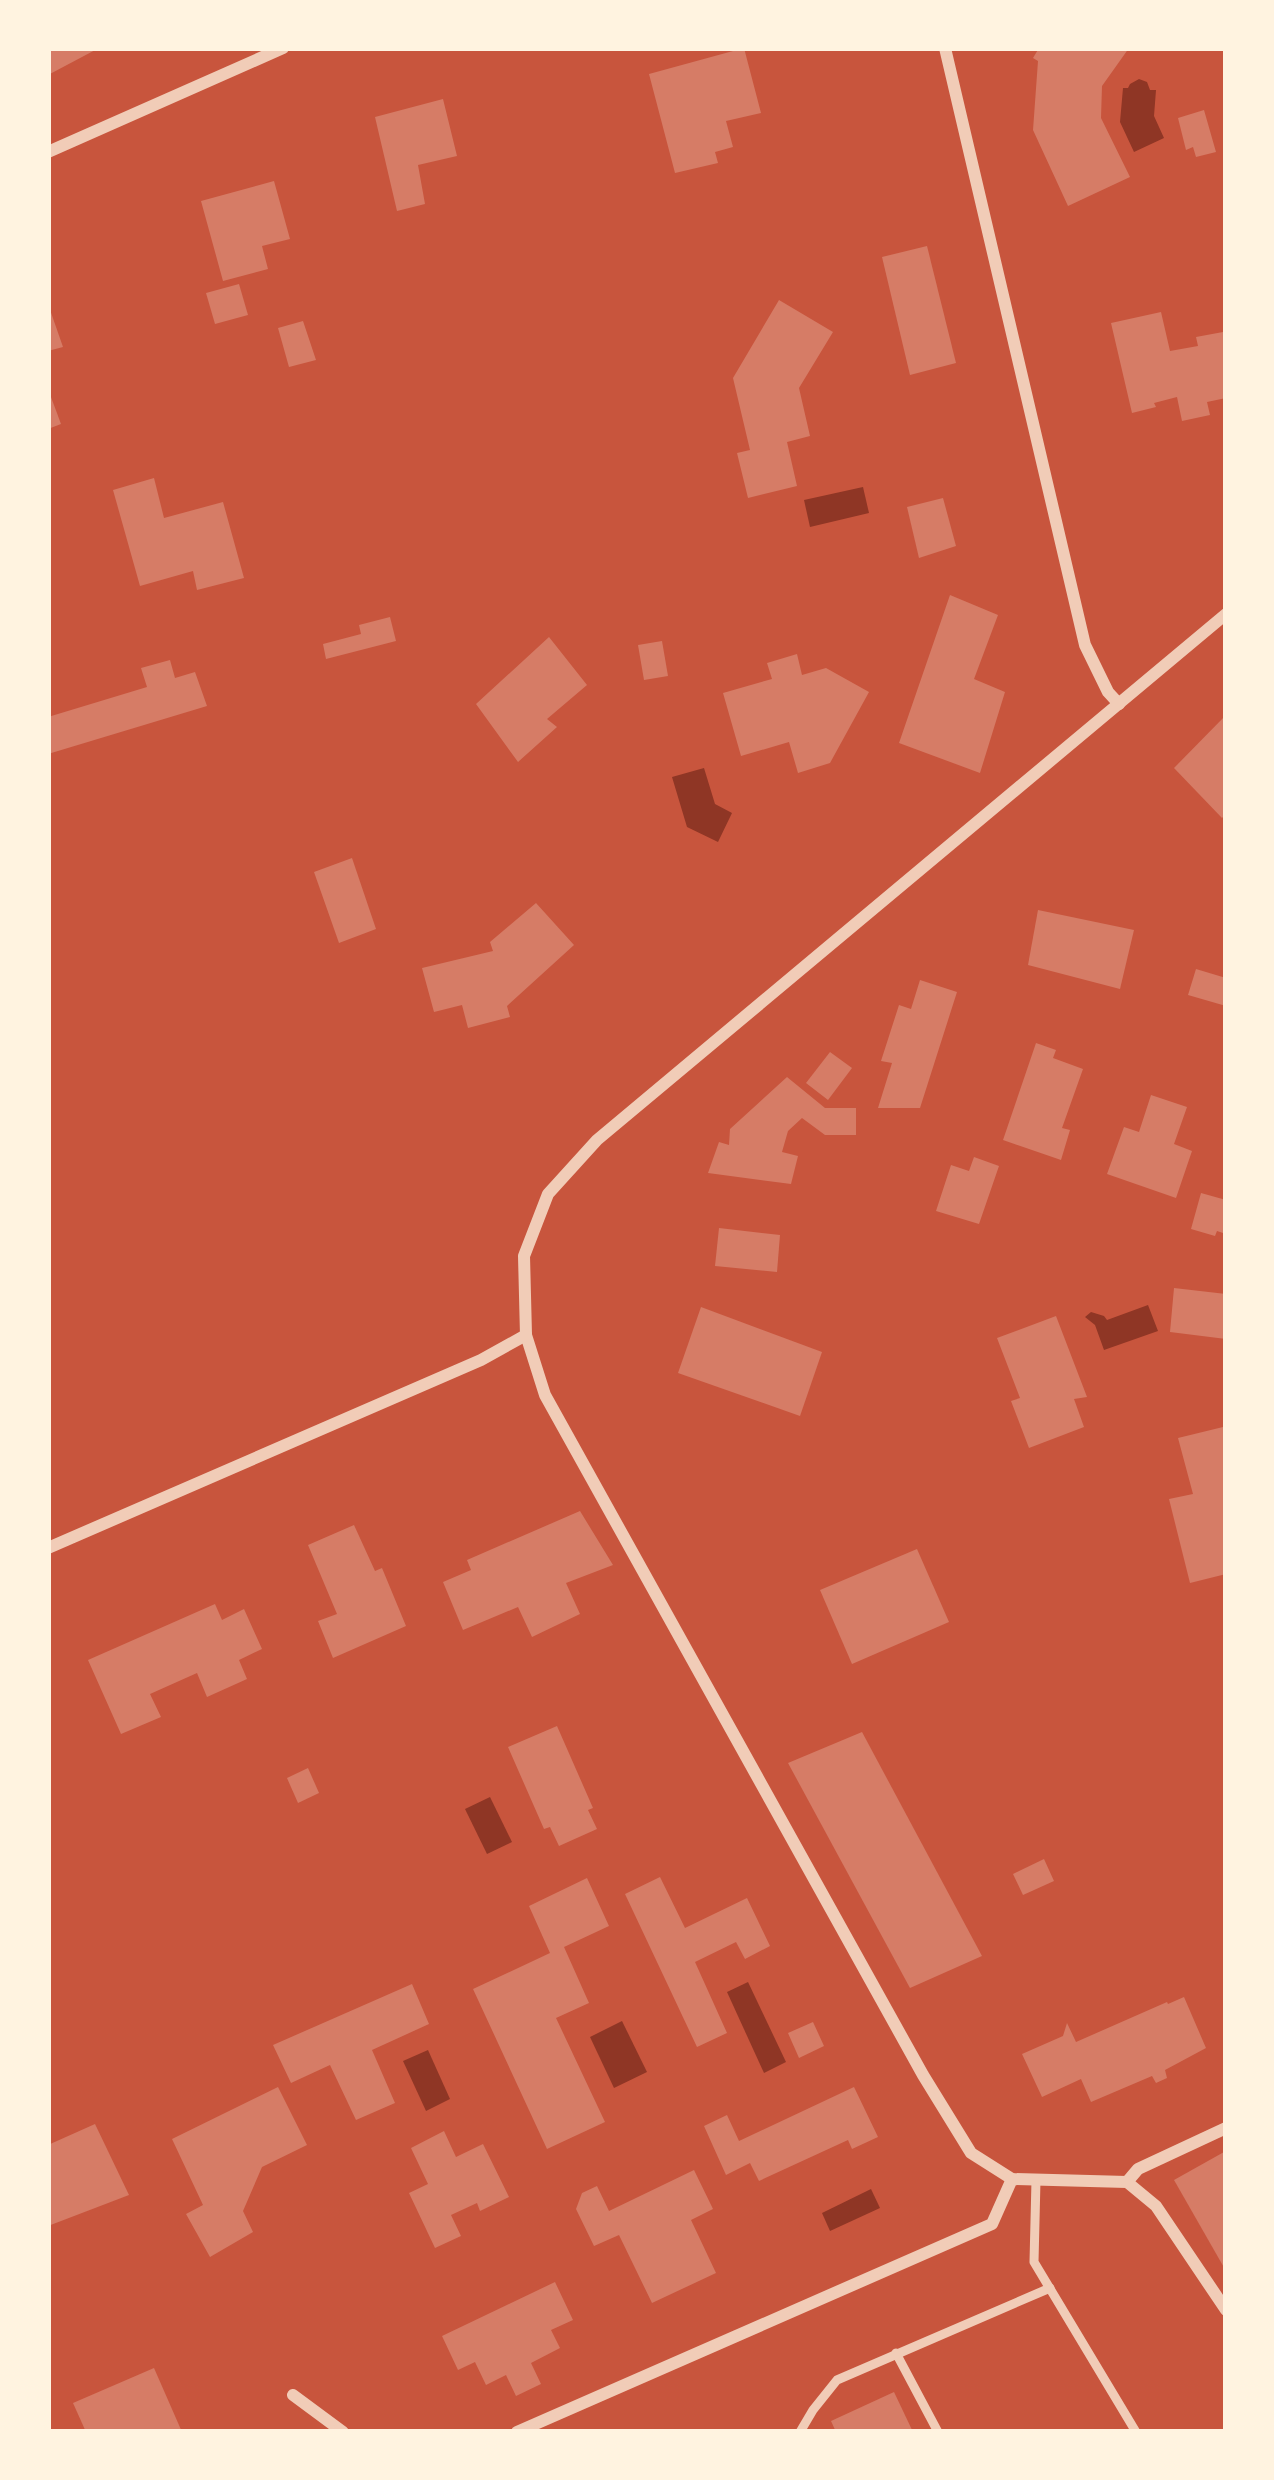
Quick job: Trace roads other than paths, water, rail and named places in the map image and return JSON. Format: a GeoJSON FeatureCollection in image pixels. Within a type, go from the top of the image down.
{"type":"FeatureCollection","features":[{"type":"Feature","properties":{"kind":"street"},"geometry":{"type":"LineString","coordinates":[[48,152],[284,48]]}},
{"type":"Feature","properties":{"kind":"street"},"geometry":{"type":"LineString","coordinates":[[945,48],[1085,645],[1119,704]]}},
{"type":"Feature","properties":{"kind":"street"},"geometry":{"type":"LineString","coordinates":[[1226,614],[597,1140],[548,1194],[524,1256],[526,1335],[545,1395],[922,2075],[971,2152],[1012,2180],[1127,2182],[1156,2206],[1226,2310]]}},
{"type":"Feature","properties":{"kind":"street"},"geometry":{"type":"LineString","coordinates":[[48,1548],[481,1360],[526,1335]]}},
{"type":"Feature","properties":{"kind":"street"},"geometry":{"type":"LineString","coordinates":[[1127,2182],[1138,2169],[1226,2128]]}},
{"type":"Feature","properties":{"kind":"street"},"geometry":{"type":"LineString","coordinates":[[518,2432],[992,2224],[1012,2180]]}},
{"type":"Feature","properties":{"kind":"street"},"geometry":{"type":"LineString","coordinates":[[293,2395],[343,2432]]}},
{"type":"Feature","properties":{"kind":"lane"},"geometry":{"type":"LineString","coordinates":[[1036,2180],[1034,2262],[1136,2432]]}},
{"type":"Feature","properties":{"kind":"lane"},"geometry":{"type":"LineString","coordinates":[[800,2432],[837,2380],[1050,2288]]}},
{"type":"Feature","properties":{"kind":"lane"},"geometry":{"type":"LineString","coordinates":[[896,2354],[938,2432]]}}]}
